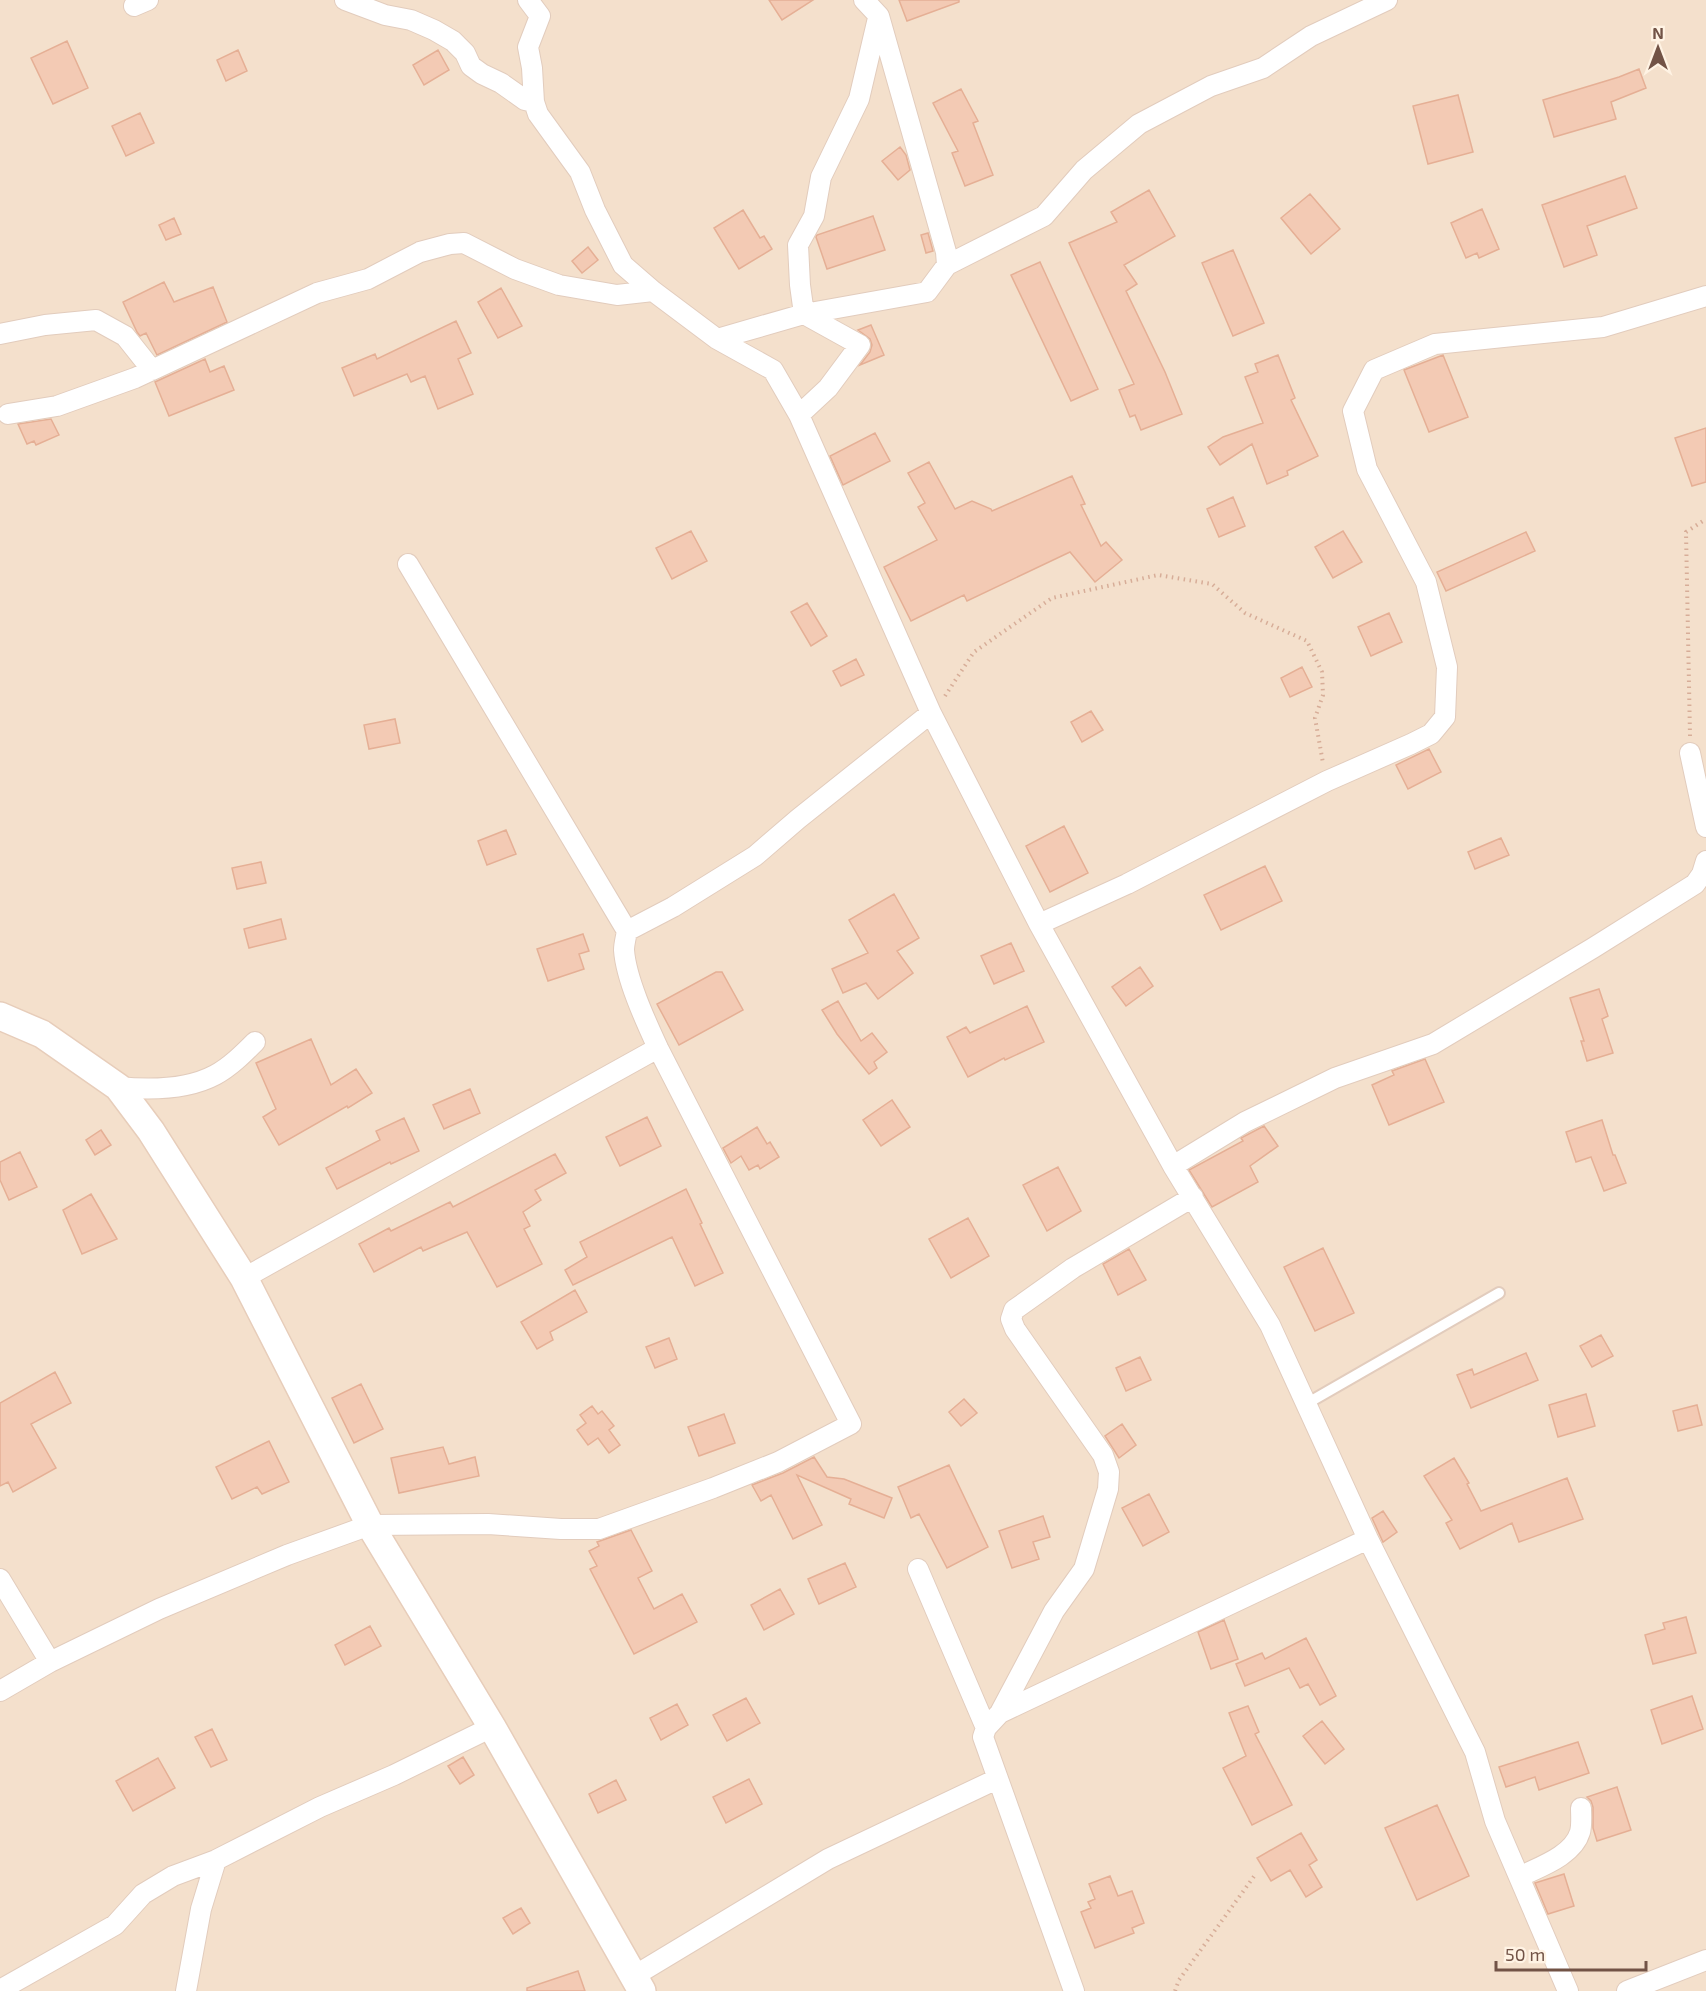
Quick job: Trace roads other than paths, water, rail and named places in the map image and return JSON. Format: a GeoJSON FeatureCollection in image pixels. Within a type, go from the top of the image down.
{"type":"FeatureCollection","features":[{"type":"Feature","properties":{"kind":"main road"},"geometry":{"type":"LineString","coordinates":[[0,1016],[42,1034],[118,1087],[150,1131],[244,1278],[370,1525],[492,1727],[638,1983]]}},
{"type":"Feature","properties":{"kind":"street"},"geometry":{"type":"LineString","coordinates":[[345,0],[385,15],[411,20],[434,30],[453,41],[465,53],[471,66],[476,70],[501,83],[525,100],[534,102]]}},
{"type":"Feature","properties":{"kind":"street"},"geometry":{"type":"LineString","coordinates":[[528,0],[540,16],[528,47],[534,102],[538,114],[580,172],[595,210],[623,266],[717,339],[773,370],[799,416],[931,713],[1039,924],[1173,1167],[1270,1325],[1368,1539],[1474,1752],[1495,1821],[1568,1991]]}},
{"type":"Feature","properties":{"kind":"street"},"geometry":{"type":"LineString","coordinates":[[864,0],[880,8],[946,252],[947,266]]}},
{"type":"Feature","properties":{"kind":"street"},"geometry":{"type":"LineString","coordinates":[[717,339],[804,314],[927,292],[947,266],[1044,216],[1084,170],[1138,124],[1211,86],[1263,68],[1311,36],[1387,0]]}},
{"type":"Feature","properties":{"kind":"street"},"geometry":{"type":"LineString","coordinates":[[804,314],[798,245],[814,216],[820,177],[859,99],[880,8]]}},
{"type":"Feature","properties":{"kind":"street"},"geometry":{"type":"LineString","coordinates":[[8,414],[57,406],[135,378],[317,293],[368,279],[420,252],[450,244],[464,243],[515,269],[559,285],[617,295],[653,291]]}},
{"type":"Feature","properties":{"kind":"street"},"geometry":{"type":"LineString","coordinates":[[1039,924],[1127,884],[1327,781],[1431,734],[1445,717],[1447,667],[1426,582],[1367,469],[1353,411],[1374,370],[1435,344],[1603,327],[1706,296]]}},
{"type":"Feature","properties":{"kind":"street"},"geometry":{"type":"LineString","coordinates":[[799,416],[828,388],[860,345],[804,314]]}},
{"type":"Feature","properties":{"kind":"street"},"geometry":{"type":"LineString","coordinates":[[0,334],[45,325],[96,320],[125,336],[152,370]]}},
{"type":"Feature","properties":{"kind":"street"},"geometry":{"type":"LineString","coordinates":[[0,1691],[50,1662],[159,1609],[287,1555],[370,1525],[489,1524],[599,1529],[713,1488],[778,1461],[851,1424],[646,1023],[627,966],[624,948],[627,931],[408,564]]}},
{"type":"Feature","properties":{"kind":"street"},"geometry":{"type":"LineString","coordinates":[[627,931],[674,907],[755,856],[931,713]]}},
{"type":"Feature","properties":{"kind":"street"},"geometry":{"type":"LineString","coordinates":[[1690,753],[1706,827]]}},
{"type":"Feature","properties":{"kind":"street"},"geometry":{"type":"LineString","coordinates":[[1173,1167],[1245,1122],[1335,1078],[1433,1044],[1695,884],[1702,874],[1706,861]]}},
{"type":"Feature","properties":{"kind":"street"},"geometry":{"type":"LineString","coordinates":[[118,1087],[165,1088],[199,1080],[214,1075],[255,1042]]}},
{"type":"Feature","properties":{"kind":"street"},"geometry":{"type":"LineString","coordinates":[[244,1278],[658,1048]]}},
{"type":"Feature","properties":{"kind":"street"},"geometry":{"type":"LineString","coordinates":[[1074,1991],[983,1737],[986,1728],[1000,1713],[1054,1611],[1084,1569],[1108,1489],[1109,1472],[1103,1455],[1011,1320],[1014,1310],[1073,1268],[1193,1197]]}},
{"type":"Feature","properties":{"kind":"street"},"geometry":{"type":"LineString","coordinates":[[1000,1713],[1368,1539]]}},
{"type":"Feature","properties":{"kind":"street"},"geometry":{"type":"LineString","coordinates":[[918,1569],[986,1728]]}},
{"type":"Feature","properties":{"kind":"street"},"geometry":{"type":"LineString","coordinates":[[0,1579],[50,1662]]}},
{"type":"Feature","properties":{"kind":"street"},"geometry":{"type":"LineString","coordinates":[[0,1990],[115,1925],[143,1894],[173,1876],[216,1860],[320,1807],[394,1775],[492,1727]]}},
{"type":"Feature","properties":{"kind":"street"},"geometry":{"type":"LineString","coordinates":[[638,1983],[828,1859],[998,1779]]}},
{"type":"Feature","properties":{"kind":"street"},"geometry":{"type":"LineString","coordinates":[[1519,1877],[1563,1854],[1574,1844],[1580,1832],[1581,1808]]}},
{"type":"Feature","properties":{"kind":"street"},"geometry":{"type":"LineString","coordinates":[[186,1991],[201,1909],[216,1860]]}},
{"type":"Feature","properties":{"kind":"street"},"geometry":{"type":"LineString","coordinates":[[1627,1991],[1706,1960]]}},
{"type":"Feature","properties":{"kind":"lane"},"geometry":{"type":"LineString","coordinates":[[1306,1404],[1499,1293]]}}]}
